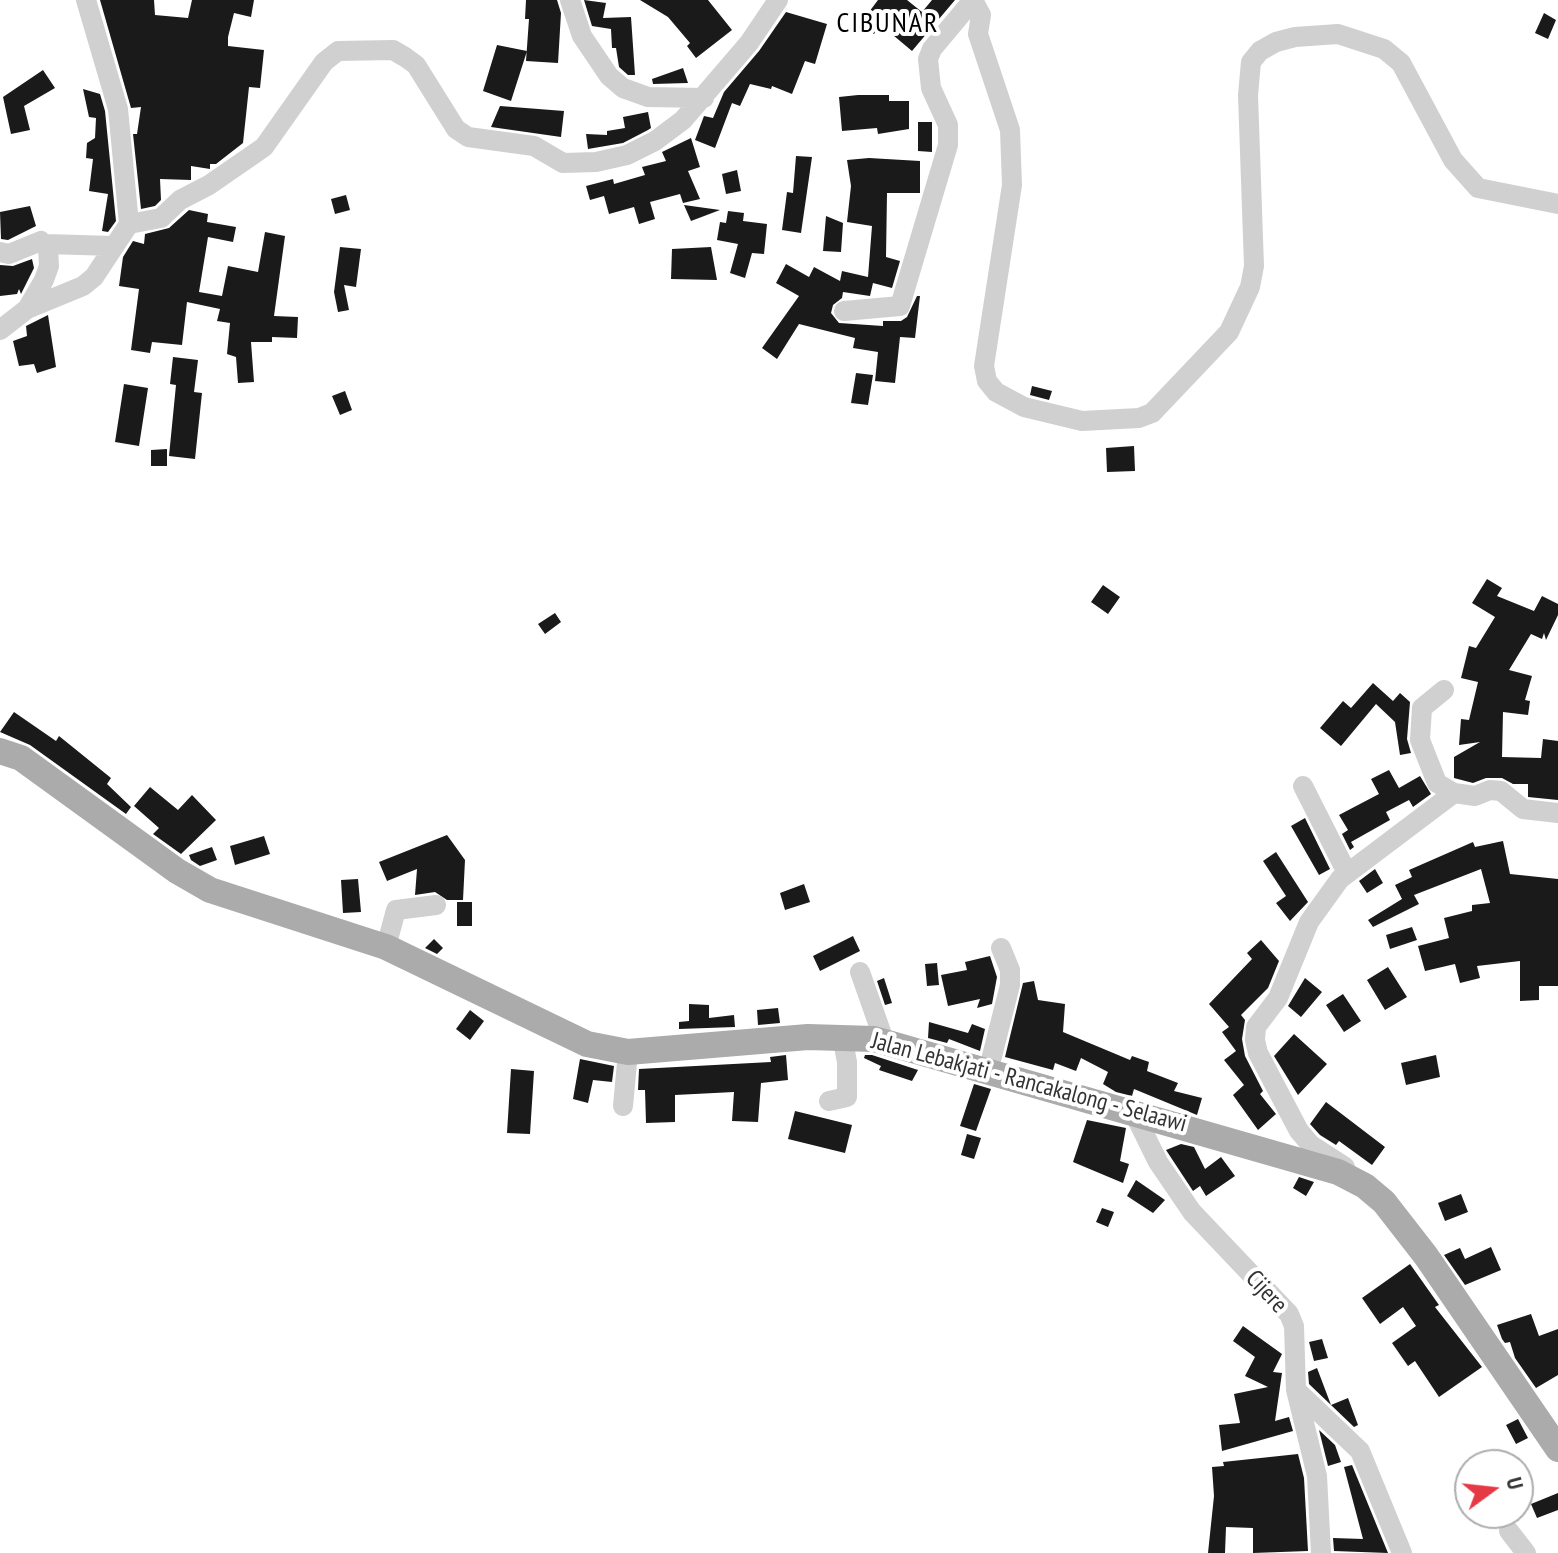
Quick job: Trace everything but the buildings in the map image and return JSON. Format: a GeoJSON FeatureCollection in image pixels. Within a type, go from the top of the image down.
{"type":"FeatureCollection","features":[{"type":"Feature","properties":{"kind":"main road","name":"Jalan Lebakjati - Rancakalong - Selaawi"},"geometry":{"type":"LineString","coordinates":[[0,751],[21,758],[177,871],[210,890],[386,947],[587,1044],[628,1052],[842,1036],[885,1043],[1307,1161],[1365,1186],[1384,1202],[1426,1256],[1558,1449]]}},
{"type":"Feature","properties":{"kind":"street"},"geometry":{"type":"LineString","coordinates":[[0,330],[27,309],[83,286],[129,224],[118,109],[86,0]]}},
{"type":"Feature","properties":{"kind":"street"},"geometry":{"type":"LineString","coordinates":[[570,0],[582,36],[609,76],[623,88],[648,97],[704,98]]}},
{"type":"Feature","properties":{"kind":"street"},"geometry":{"type":"LineString","coordinates":[[129,224],[161,218],[180,200],[221,178],[264,147],[324,62],[338,51],[393,50],[416,65],[462,134],[534,146],[563,163],[596,162],[627,155],[655,141],[683,120],[749,43],[778,0]]}},
{"type":"Feature","properties":{"kind":"street"},"geometry":{"type":"LineString","coordinates":[[844,311],[900,306],[948,145],[948,125],[931,88],[928,59],[973,0],[981,15],[978,34],[1010,130],[1012,185],[984,366],[987,381],[996,392],[1024,407],[1082,421],[1139,418],[1152,413],[1229,332],[1250,287],[1254,266],[1248,137],[1251,62],[1260,51],[1276,42],[1314,34],[1338,34],[1384,49],[1401,63],[1453,160],[1478,188],[1558,204]]}},
{"type":"Feature","properties":{"kind":"street"},"geometry":{"type":"LineString","coordinates":[[0,252],[9,254],[41,241],[46,244],[113,246]]}},
{"type":"Feature","properties":{"kind":"street"},"geometry":{"type":"LineString","coordinates":[[27,309],[49,266],[46,244]]}},
{"type":"Feature","properties":{"kind":"street"},"geometry":{"type":"LineString","coordinates":[[1444,690],[1422,708],[1420,740],[1437,783],[1454,793],[1475,796],[1490,790],[1501,791],[1523,809],[1558,813]]}},
{"type":"Feature","properties":{"kind":"street"},"geometry":{"type":"LineString","coordinates":[[1303,786],[1347,873]]}},
{"type":"Feature","properties":{"kind":"street"},"geometry":{"type":"LineString","coordinates":[[1365,1186],[1353,1172],[1304,1139],[1258,1053],[1256,1027],[1278,998],[1305,930],[1347,873],[1454,793]]}},
{"type":"Feature","properties":{"kind":"street"},"geometry":{"type":"LineString","coordinates":[[386,947],[396,910],[436,905]]}},
{"type":"Feature","properties":{"kind":"street"},"geometry":{"type":"LineString","coordinates":[[988,1072],[1010,985],[1010,970],[1001,948]]}},
{"type":"Feature","properties":{"kind":"street"},"geometry":{"type":"LineString","coordinates":[[860,972],[885,1043]]}},
{"type":"Feature","properties":{"kind":"street"},"geometry":{"type":"LineString","coordinates":[[829,1101],[847,1097],[842,1036]]}},
{"type":"Feature","properties":{"kind":"street"},"geometry":{"type":"LineString","coordinates":[[623,1106],[628,1052]]}},
{"type":"Feature","properties":{"kind":"street","name":"Cijere"},"geometry":{"type":"LineString","coordinates":[[1133,1111],[1158,1162],[1192,1212],[1289,1314],[1294,1326],[1296,1390],[1317,1476],[1321,1553]]}},
{"type":"Feature","properties":{"kind":"street"},"geometry":{"type":"LineString","coordinates":[[1296,1390],[1360,1451],[1402,1553]]}},
{"type":"Feature","properties":{"kind":"street"},"geometry":{"type":"LineString","coordinates":[[1509,1531],[1526,1553]]}},
{"type":"Feature","properties":{"kind":"district","name":"CIBUNAR"},"geometry":{"type":"Point","coordinates":[888,24]}}]}
